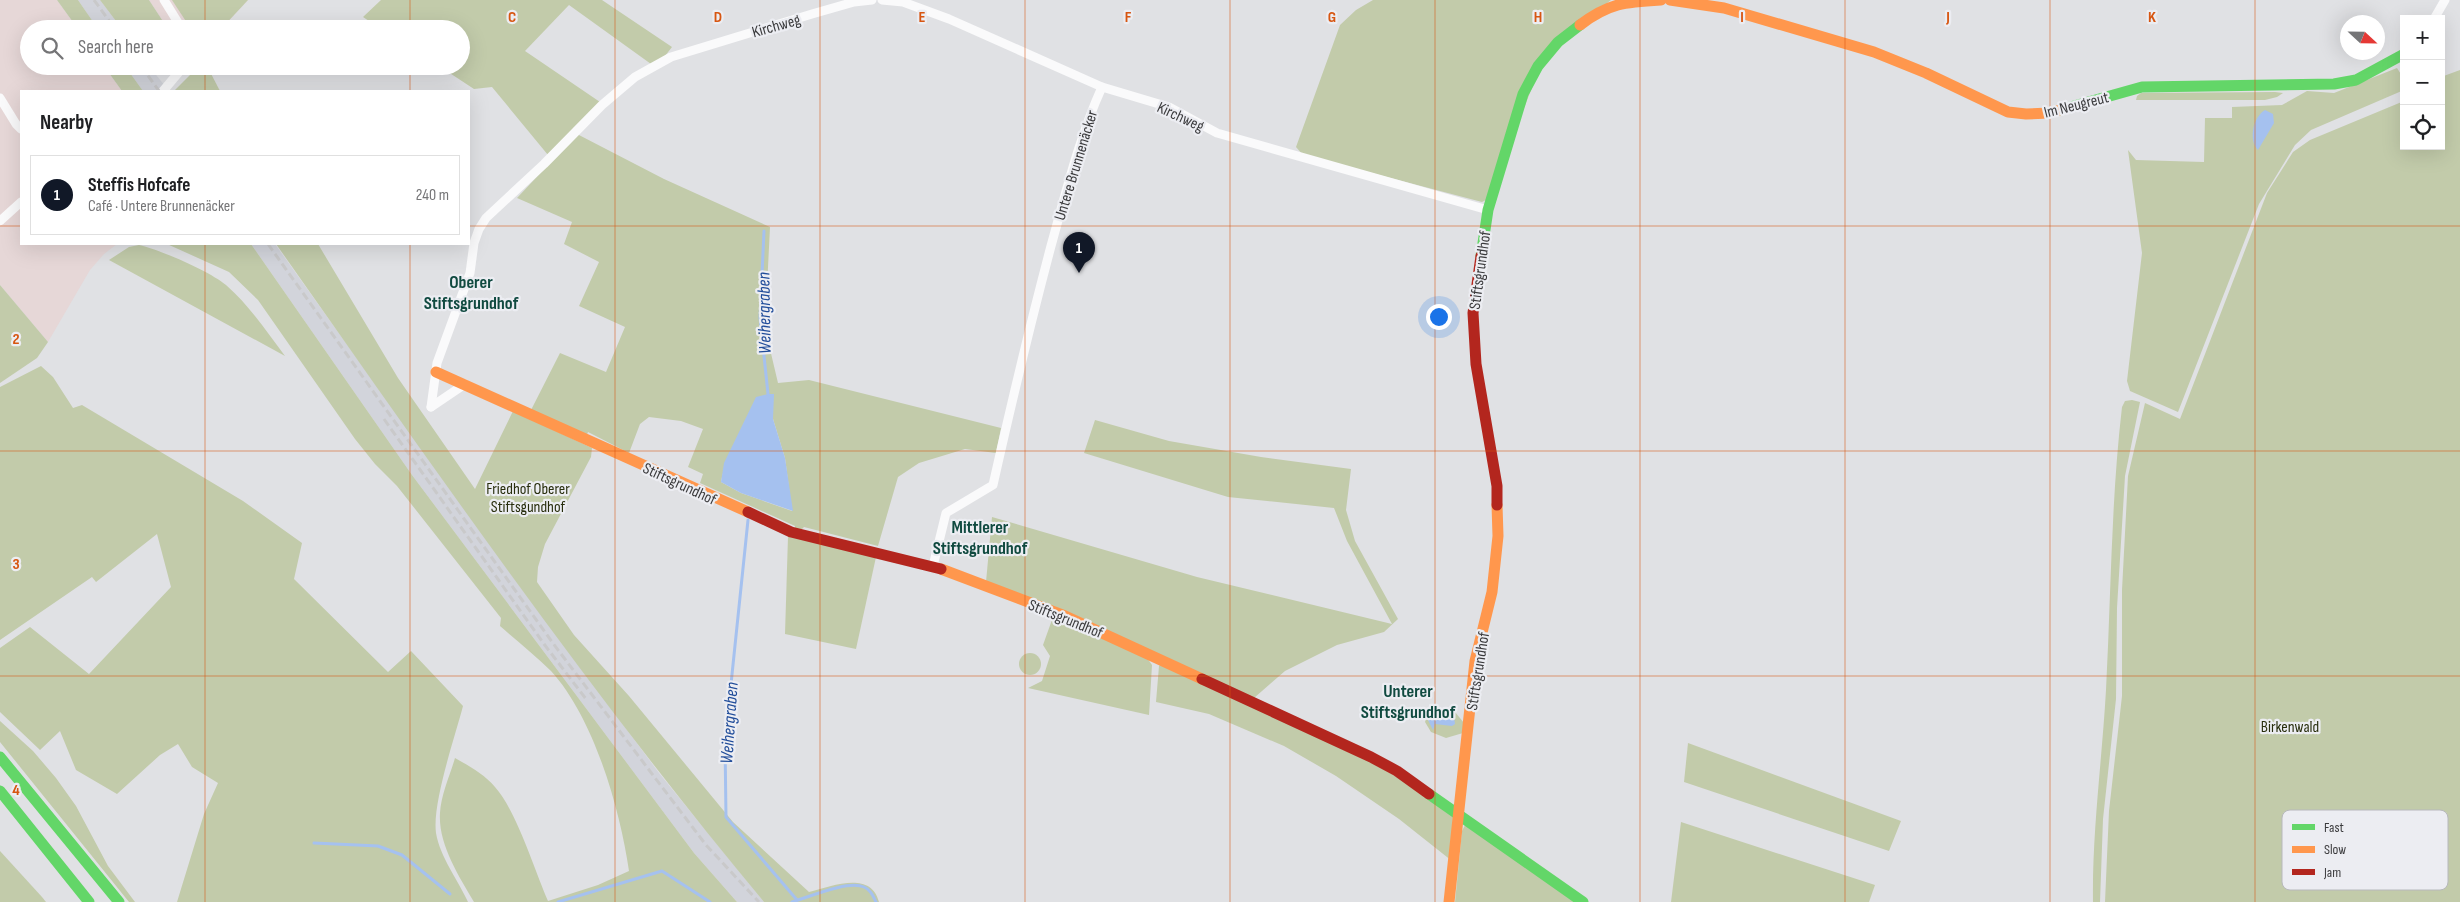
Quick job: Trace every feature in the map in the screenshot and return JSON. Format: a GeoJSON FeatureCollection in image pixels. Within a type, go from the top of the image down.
{"type":"FeatureCollection","features":[{"type":"Feature","properties":{"kind":"main road","name":"Stiftsgrundhof"},"geometry":{"type":"LineString","coordinates":[[1459,814],[1475,661],[1492,592],[1498,536],[1497,486],[1476,364],[1472,313],[1488,210],[1523,94],[1538,66],[1558,42],[1577,26],[1596,14],[1624,2],[1661,0]]}},
{"type":"Feature","properties":{"kind":"main road","name":"Im Neugreut"},"geometry":{"type":"LineString","coordinates":[[1670,0],[1724,8],[1874,52],[1926,73],[1983,102],[2008,112],[2026,114],[2048,113],[2142,87],[2334,84],[2356,80],[2400,56]]}},
{"type":"Feature","properties":{"kind":"main road","name":"Stiftsgrundhof"},"geometry":{"type":"LineString","coordinates":[[436,372],[791,532],[933,566],[1065,616],[1372,757],[1421,786],[1459,814]]}},
{"type":"Feature","properties":{"kind":"main road"},"geometry":{"type":"LineString","coordinates":[[0,757],[119,902]]}},
{"type":"Feature","properties":{"kind":"main road"},"geometry":{"type":"LineString","coordinates":[[0,791],[89,902]]}},
{"type":"Feature","properties":{"kind":"main road"},"geometry":{"type":"LineString","coordinates":[[1449,902],[1459,814],[1583,902]]}},
{"type":"Feature","properties":{"kind":"street"},"geometry":{"type":"LineString","coordinates":[[164,0],[176,20]]}},
{"type":"Feature","properties":{"kind":"street","name":"Kirchweg"},"geometry":{"type":"LineString","coordinates":[[436,372],[437,363],[470,273],[474,243],[486,218],[602,105],[635,77],[671,57],[854,2],[872,0]]}},
{"type":"Feature","properties":{"kind":"street","name":"Kirchweg"},"geometry":{"type":"LineString","coordinates":[[882,0],[903,2],[949,20],[1102,87],[1169,107],[1217,133],[1488,210]]}},
{"type":"Feature","properties":{"kind":"street"},"geometry":{"type":"LineString","coordinates":[[2436,15],[2445,0]]}},
{"type":"Feature","properties":{"kind":"street"},"geometry":{"type":"LineString","coordinates":[[164,90],[177,75]]}},
{"type":"Feature","properties":{"kind":"street","name":"Untere Brunnenäcker"},"geometry":{"type":"LineString","coordinates":[[933,566],[946,513],[993,486],[1013,392],[1036,302],[1074,163],[1102,87]]}},
{"type":"Feature","properties":{"kind":"street"},"geometry":{"type":"LineString","coordinates":[[0,98],[20,128]]}},
{"type":"Feature","properties":{"kind":"street"},"geometry":{"type":"LineString","coordinates":[[0,221],[20,203]]}},
{"type":"Feature","properties":{"kind":"street"},"geometry":{"type":"LineString","coordinates":[[436,372],[431,407],[465,384]]}},
{"type":"Feature","properties":{"kind":"shaded area"},"geometry":{"type":"Polygon","coordinates":[[[0,0],[57,0],[71,20],[20,20],[20,75],[110,75],[121,90],[20,90],[20,245],[116,245],[104,254],[90,270],[48,342],[0,285],[0,0]]]}},
{"type":"Feature","properties":{"kind":"shaded area"},"geometry":{"type":"Polygon","coordinates":[[[78,0],[100,0],[115,20],[92,20],[78,0]]]}},
{"type":"Feature","properties":{"kind":"shaded area"},"geometry":{"type":"Polygon","coordinates":[[[149,0],[248,0],[229,20],[162,20],[149,0]]]}},
{"type":"Feature","properties":{"kind":"shaded area"},"geometry":{"type":"Polygon","coordinates":[[[131,75],[156,75],[168,90],[142,90],[131,75]]]}},
{"type":"Feature","properties":{"kind":"shaded area"},"geometry":{"type":"Polygon","coordinates":[[[252,245],[276,245],[522,589],[659,773],[764,902],[737,902],[694,853],[412,475],[252,245]]]}},
{"type":"Feature","properties":{"kind":"green space"},"geometry":{"type":"Polygon","coordinates":[[[57,0],[78,0],[92,20],[71,20],[57,0]]]}},
{"type":"Feature","properties":{"kind":"green space"},"geometry":{"type":"Polygon","coordinates":[[[100,0],[149,0],[162,20],[115,20],[100,0]]]}},
{"type":"Feature","properties":{"kind":"green space"},"geometry":{"type":"Polygon","coordinates":[[[172,0],[248,0],[229,20],[185,20],[172,0]]]}},
{"type":"Feature","properties":{"kind":"green space"},"geometry":{"type":"Polygon","coordinates":[[[381,0],[602,0],[672,47],[665,56],[651,64],[569,5],[525,51],[600,102],[548,155],[492,87],[474,89],[453,75],[470,75],[470,20],[368,20],[363,17],[381,0]]]}},
{"type":"Feature","properties":{"kind":"green space"},"geometry":{"type":"Polygon","coordinates":[[[1373,0],[1611,0],[1547,50],[1488,199],[1482,202],[1303,155],[1296,147],[1340,25],[1356,10],[1373,0]]]}},
{"type":"Feature","properties":{"kind":"green space"},"geometry":{"type":"Polygon","coordinates":[[[2397,68],[2400,73],[2400,92],[2311,130],[2295,145],[2259,204],[2178,412],[2130,391],[2127,381],[2142,253],[2128,150],[2136,160],[2204,162],[2205,118],[2232,118],[2232,107],[2282,105],[2307,91],[2334,93],[2397,68]]]}},
{"type":"Feature","properties":{"kind":"green space","name":"Birkenwald"},"geometry":{"type":"Polygon","coordinates":[[[2460,70],[2460,902],[2105,902],[2109,811],[2122,696],[2122,590],[2128,476],[2145,403],[2180,419],[2267,193],[2293,152],[2310,140],[2400,103],[2400,150],[2445,150],[2445,76],[2460,70]]]}},
{"type":"Feature","properties":{"kind":"green space"},"geometry":{"type":"Polygon","coordinates":[[[110,75],[131,75],[142,90],[121,90],[110,75]]]}},
{"type":"Feature","properties":{"kind":"green space"},"geometry":{"type":"Polygon","coordinates":[[[190,75],[212,75],[219,90],[175,90],[190,75]]]}},
{"type":"Feature","properties":{"kind":"green space"},"geometry":{"type":"Polygon","coordinates":[[[2141,93],[2283,93],[2277,97],[2265,100],[2136,100],[2137,96],[2141,93]]]}},
{"type":"Feature","properties":{"kind":"green space"},"geometry":{"type":"Polygon","coordinates":[[[577,134],[664,179],[770,227],[765,328],[778,383],[809,380],[1001,428],[996,453],[965,449],[919,463],[898,477],[878,546],[804,527],[800,531],[795,529],[795,526],[700,483],[703,474],[688,467],[703,429],[681,421],[649,417],[640,424],[629,453],[588,432],[586,437],[530,412],[560,353],[606,372],[625,327],[579,306],[599,262],[564,244],[572,222],[517,198],[577,134]],[[773,394],[741,435],[729,457],[721,482],[741,493],[792,511],[785,458],[773,419],[773,394]]]}},
{"type":"Feature","properties":{"kind":"green space"},"geometry":{"type":"Polygon","coordinates":[[[139,245],[184,262],[226,285],[250,310],[285,356],[109,260],[129,247],[139,245]]]}},
{"type":"Feature","properties":{"kind":"green space"},"geometry":{"type":"Polygon","coordinates":[[[169,245],[252,245],[412,475],[694,853],[737,902],[474,902],[446,848],[440,825],[442,799],[455,758],[486,778],[503,797],[518,825],[548,901],[598,885],[629,871],[619,820],[603,765],[580,713],[551,671],[500,626],[501,618],[397,486],[375,464],[355,439],[258,300],[229,272],[169,245]]]}},
{"type":"Feature","properties":{"kind":"green space","name":"Friedhof Oberer Stiftsgundhof"},"geometry":{"type":"Polygon","coordinates":[[[277,245],[319,245],[398,378],[475,489],[513,411],[592,448],[591,457],[545,544],[538,567],[537,582],[574,635],[629,696],[733,822],[809,892],[839,884],[859,883],[868,886],[875,892],[879,902],[764,902],[636,742],[453,495],[277,245]]]}},
{"type":"Feature","properties":{"kind":"green space"},"geometry":{"type":"Polygon","coordinates":[[[0,285],[48,342],[37,358],[0,383],[0,285]]]}},
{"type":"Feature","properties":{"kind":"green space"},"geometry":{"type":"Polygon","coordinates":[[[41,366],[53,377],[73,408],[82,405],[243,501],[302,543],[294,579],[388,672],[411,651],[463,706],[437,805],[436,833],[445,860],[468,902],[177,902],[204,814],[218,783],[192,767],[178,744],[160,755],[117,794],[76,770],[60,731],[40,750],[0,712],[0,648],[30,627],[89,674],[171,587],[157,534],[96,582],[92,577],[0,640],[0,387],[41,366]]]}},
{"type":"Feature","properties":{"kind":"green space"},"geometry":{"type":"Polygon","coordinates":[[[2125,401],[2140,402],[2125,476],[2117,608],[2116,699],[2103,819],[2100,902],[2093,902],[2094,849],[2106,690],[2118,442],[2122,407],[2125,401]]]}},
{"type":"Feature","properties":{"kind":"green space"},"geometry":{"type":"Polygon","coordinates":[[[1095,420],[1169,441],[1261,457],[1351,469],[1346,510],[1355,541],[1398,619],[1384,632],[1337,645],[1285,671],[1254,698],[986,582],[992,517],[1197,577],[1392,624],[1347,541],[1334,508],[1228,497],[1084,453],[1095,420]]]}},
{"type":"Feature","properties":{"kind":"green space"},"geometry":{"type":"Polygon","coordinates":[[[788,536],[876,557],[856,649],[785,634],[788,536]]]}},
{"type":"Feature","properties":{"kind":"green space"},"geometry":{"type":"Polygon","coordinates":[[[1053,617],[1147,658],[1152,665],[1149,715],[1028,688],[1042,681],[1050,656],[1043,645],[1053,617]]]}},
{"type":"Feature","properties":{"kind":"green space"},"geometry":{"type":"Polygon","coordinates":[[[1030,653],[1038,656],[1041,664],[1038,672],[1030,675],[1022,672],[1019,664],[1022,656],[1030,653]]]}},
{"type":"Feature","properties":{"kind":"green space"},"geometry":{"type":"Polygon","coordinates":[[[1161,664],[1362,755],[1453,813],[1452,861],[1399,819],[1336,776],[1284,746],[1209,714],[1156,702],[1159,666],[1161,664]]]}},
{"type":"Feature","properties":{"kind":"green space"},"geometry":{"type":"Polygon","coordinates":[[[1433,710],[1455,712],[1464,723],[1463,733],[1446,738],[1431,732],[1425,722],[1427,716],[1433,710]]]}},
{"type":"Feature","properties":{"kind":"green space"},"geometry":{"type":"Polygon","coordinates":[[[0,721],[33,751],[56,778],[76,806],[108,866],[135,902],[129,902],[0,742],[0,721]]]}},
{"type":"Feature","properties":{"kind":"green space"},"geometry":{"type":"Polygon","coordinates":[[[1688,743],[1901,821],[1889,851],[1684,782],[1688,743]]]}},
{"type":"Feature","properties":{"kind":"green space"},"geometry":{"type":"Polygon","coordinates":[[[1681,822],[1875,885],[1869,902],[1671,902],[1681,822]]]}},
{"type":"Feature","properties":{"kind":"green space"},"geometry":{"type":"Polygon","coordinates":[[[1465,825],[1577,902],[1455,902],[1462,831],[1465,825]]]}},
{"type":"Feature","properties":{"kind":"green space"},"geometry":{"type":"Polygon","coordinates":[[[0,851],[42,897],[46,902],[0,902],[0,851]]]}},
{"type":"Feature","properties":{"kind":"water"},"geometry":{"type":"Polygon","coordinates":[[[2265,110],[2273,114],[2274,123],[2258,150],[2253,141],[2253,129],[2257,118],[2265,110]]]}},
{"type":"Feature","properties":{"kind":"water"},"geometry":{"type":"Polygon","coordinates":[[[774,394],[773,419],[785,458],[793,511],[741,493],[721,482],[724,463],[756,397],[774,394]]]}},
{"type":"Feature","properties":{"kind":"water"},"geometry":{"type":"Polygon","coordinates":[[[1437,713],[1448,714],[1454,717],[1455,724],[1452,726],[1435,724],[1433,730],[1428,720],[1431,715],[1437,713]]]}},
{"type":"Feature","properties":{"kind":"waterway","name":"Weihergraben"},"geometry":{"type":"LineString","coordinates":[[764,231],[760,318],[768,394]]}},
{"type":"Feature","properties":{"kind":"waterway","name":"Weihergraben"},"geometry":{"type":"LineString","coordinates":[[748,520],[725,742],[726,817],[797,900]]}},
{"type":"Feature","properties":{"kind":"waterway"},"geometry":{"type":"LineString","coordinates":[[314,843],[378,846],[402,855],[450,894]]}},
{"type":"Feature","properties":{"kind":"waterway"},"geometry":{"type":"LineString","coordinates":[[558,902],[662,871],[710,902]]}},
{"type":"Feature","properties":{"kind":"waterway"},"geometry":{"type":"LineString","coordinates":[[792,902],[839,887],[857,885],[868,890],[876,902]]}},
{"type":"Feature","properties":{"kind":"railway"},"geometry":{"type":"LineString","coordinates":[[94,0],[108,20]]}},
{"type":"Feature","properties":{"kind":"railway"},"geometry":{"type":"LineString","coordinates":[[147,75],[158,90]]}},
{"type":"Feature","properties":{"kind":"railway"},"geometry":{"type":"LineString","coordinates":[[269,245],[552,642],[706,845],[759,902]]}},
{"type":"Feature","properties":{"kind":"railway"},"geometry":{"type":"LineString","coordinates":[[384,419],[544,644],[586,699]]}},
{"type":"Feature","properties":{"kind":"traffic: fast"},"geometry":{"type":"LineString","coordinates":[[1481,256],[1488,210],[1523,94],[1538,66],[1558,42],[1580,25]]}},
{"type":"Feature","properties":{"kind":"traffic: fast"},"geometry":{"type":"LineString","coordinates":[[2060,110],[2142,87],[2334,84],[2356,80],[2400,56]]}},
{"type":"Feature","properties":{"kind":"traffic: fast"},"geometry":{"type":"LineString","coordinates":[[0,757],[119,902]]}},
{"type":"Feature","properties":{"kind":"traffic: fast"},"geometry":{"type":"LineString","coordinates":[[0,791],[89,902]]}},
{"type":"Feature","properties":{"kind":"traffic: fast"},"geometry":{"type":"LineString","coordinates":[[1429,794],[1583,902]]}},
{"type":"Feature","properties":{"kind":"traffic: slow"},"geometry":{"type":"LineString","coordinates":[[1580,25],[1600,12],[1618,5],[1661,0]]}},
{"type":"Feature","properties":{"kind":"traffic: slow"},"geometry":{"type":"LineString","coordinates":[[1670,0],[1724,8],[1874,52],[1926,73],[2008,112],[2026,114],[2049,113],[2060,110]]}},
{"type":"Feature","properties":{"kind":"traffic: slow"},"geometry":{"type":"LineString","coordinates":[[436,372],[748,512]]}},
{"type":"Feature","properties":{"kind":"traffic: slow"},"geometry":{"type":"LineString","coordinates":[[1449,902],[1475,661],[1492,592],[1498,536],[1497,505]]}},
{"type":"Feature","properties":{"kind":"traffic: slow"},"geometry":{"type":"LineString","coordinates":[[941,569],[1065,616],[1202,679]]}},
{"type":"Feature","properties":{"kind":"traffic: jam"},"geometry":{"type":"LineString","coordinates":[[1481,256],[1473,313],[1476,364],[1497,486],[1497,505]]}},
{"type":"Feature","properties":{"kind":"traffic: jam"},"geometry":{"type":"LineString","coordinates":[[748,512],[791,532],[941,569]]}},
{"type":"Feature","properties":{"kind":"traffic: jam"},"geometry":{"type":"LineString","coordinates":[[1202,679],[1371,757],[1397,771],[1429,794]]}},
{"type":"Feature","properties":{"kind":"place","name":"Steffis Hofcafe"},"geometry":{"type":"Point","coordinates":[1079,273]}},
{"type":"Feature","properties":{"kind":"district","name":"Oberer Stiftsgrundhof"},"geometry":{"type":"Point","coordinates":[471,292]}},
{"type":"Feature","properties":{"kind":"district","name":"Mittlerer Stiftsgrundhof"},"geometry":{"type":"Point","coordinates":[980,537]}},
{"type":"Feature","properties":{"kind":"district","name":"Unterer Stiftsgrundhof"},"geometry":{"type":"Point","coordinates":[1408,701]}}]}
